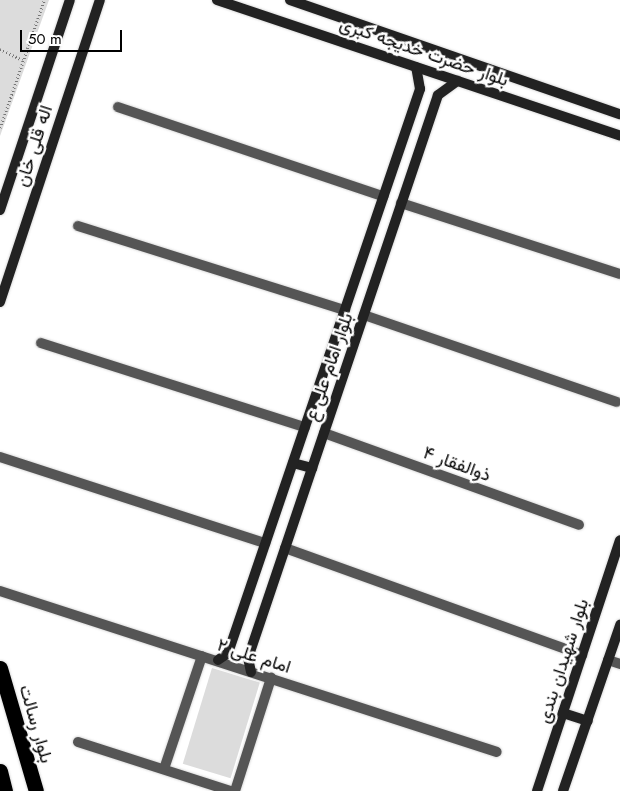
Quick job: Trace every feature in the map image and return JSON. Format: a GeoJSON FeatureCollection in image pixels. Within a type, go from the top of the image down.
{"type":"FeatureCollection","features":[{"type":"Feature","properties":{"kind":"highway","name":"بلوار رسالت"},"geometry":{"type":"LineString","coordinates":[[0,668],[36,791]]}},
{"type":"Feature","properties":{"kind":"highway"},"geometry":{"type":"LineString","coordinates":[[0,771],[5,791]]}},
{"type":"Feature","properties":{"kind":"street","name":"اله قلی خان"},"geometry":{"type":"LineString","coordinates":[[0,210],[70,0]]}},
{"type":"Feature","properties":{"kind":"street","name":"اله قلی خان"},"geometry":{"type":"LineString","coordinates":[[0,302],[100,0]]}},
{"type":"Feature","properties":{"kind":"street","name":"بلوار حضرت خدیجه کبری"},"geometry":{"type":"LineString","coordinates":[[217,0],[620,136]]}},
{"type":"Feature","properties":{"kind":"street","name":"بلوار حضرت خدیجه کبری"},"geometry":{"type":"LineString","coordinates":[[290,0],[620,114]]}},
{"type":"Feature","properties":{"kind":"street","name":"بلوار امام علی ع"},"geometry":{"type":"LineString","coordinates":[[218,660],[228,653],[420,89],[416,67]]}},
{"type":"Feature","properties":{"kind":"street","name":"بلوار امام علی ع"},"geometry":{"type":"LineString","coordinates":[[251,672],[248,658],[438,95],[457,81]]}},
{"type":"Feature","properties":{"kind":"street"},"geometry":{"type":"LineString","coordinates":[[118,108],[383,196]]}},
{"type":"Feature","properties":{"kind":"street"},"geometry":{"type":"LineString","coordinates":[[401,203],[620,274]]}},
{"type":"Feature","properties":{"kind":"street"},"geometry":{"type":"LineString","coordinates":[[78,226],[344,310]]}},
{"type":"Feature","properties":{"kind":"street"},"geometry":{"type":"LineString","coordinates":[[364,315],[616,402]]}},
{"type":"Feature","properties":{"kind":"street"},"geometry":{"type":"LineString","coordinates":[[41,343],[305,428]]}},
{"type":"Feature","properties":{"kind":"street","name":"ذوالفقار ۴"},"geometry":{"type":"LineString","coordinates":[[324,433],[580,524]]}},
{"type":"Feature","properties":{"kind":"street"},"geometry":{"type":"LineString","coordinates":[[0,457],[265,543]]}},
{"type":"Feature","properties":{"kind":"street"},"geometry":{"type":"LineString","coordinates":[[292,463],[312,468]]}},
{"type":"Feature","properties":{"kind":"street","name":"بلوار شهیدان بندی"},"geometry":{"type":"LineString","coordinates":[[537,791],[620,540]]}},
{"type":"Feature","properties":{"kind":"street"},"geometry":{"type":"LineString","coordinates":[[285,548],[582,655]]}},
{"type":"Feature","properties":{"kind":"street","name":"امام علی ۲"},"geometry":{"type":"LineString","coordinates":[[0,591],[218,660],[497,752]]}},
{"type":"Feature","properties":{"kind":"street"},"geometry":{"type":"LineString","coordinates":[[563,791],[620,625]]}},
{"type":"Feature","properties":{"kind":"street"},"geometry":{"type":"LineString","coordinates":[[164,769],[202,656]]}},
{"type":"Feature","properties":{"kind":"street"},"geometry":{"type":"LineString","coordinates":[[608,660],[620,664]]}},
{"type":"Feature","properties":{"kind":"street"},"geometry":{"type":"LineString","coordinates":[[78,742],[233,791],[271,678]]}},
{"type":"Feature","properties":{"kind":"street"},"geometry":{"type":"LineString","coordinates":[[563,713],[588,721]]}},
{"type":"Feature","properties":{"kind":"path"},"geometry":{"type":"LineString","coordinates":[[0,128],[44,0]]}},
{"type":"Feature","properties":{"kind":"path"},"geometry":{"type":"LineString","coordinates":[[0,50],[24,60]]}},
{"type":"Feature","properties":{"kind":"shaded area"},"geometry":{"type":"Polygon","coordinates":[[[0,0],[49,0],[0,136],[0,0]]]}},
{"type":"Feature","properties":{"kind":"shaded area"},"geometry":{"type":"Polygon","coordinates":[[[212,668],[260,683],[231,778],[183,764],[212,668]]]}}]}
